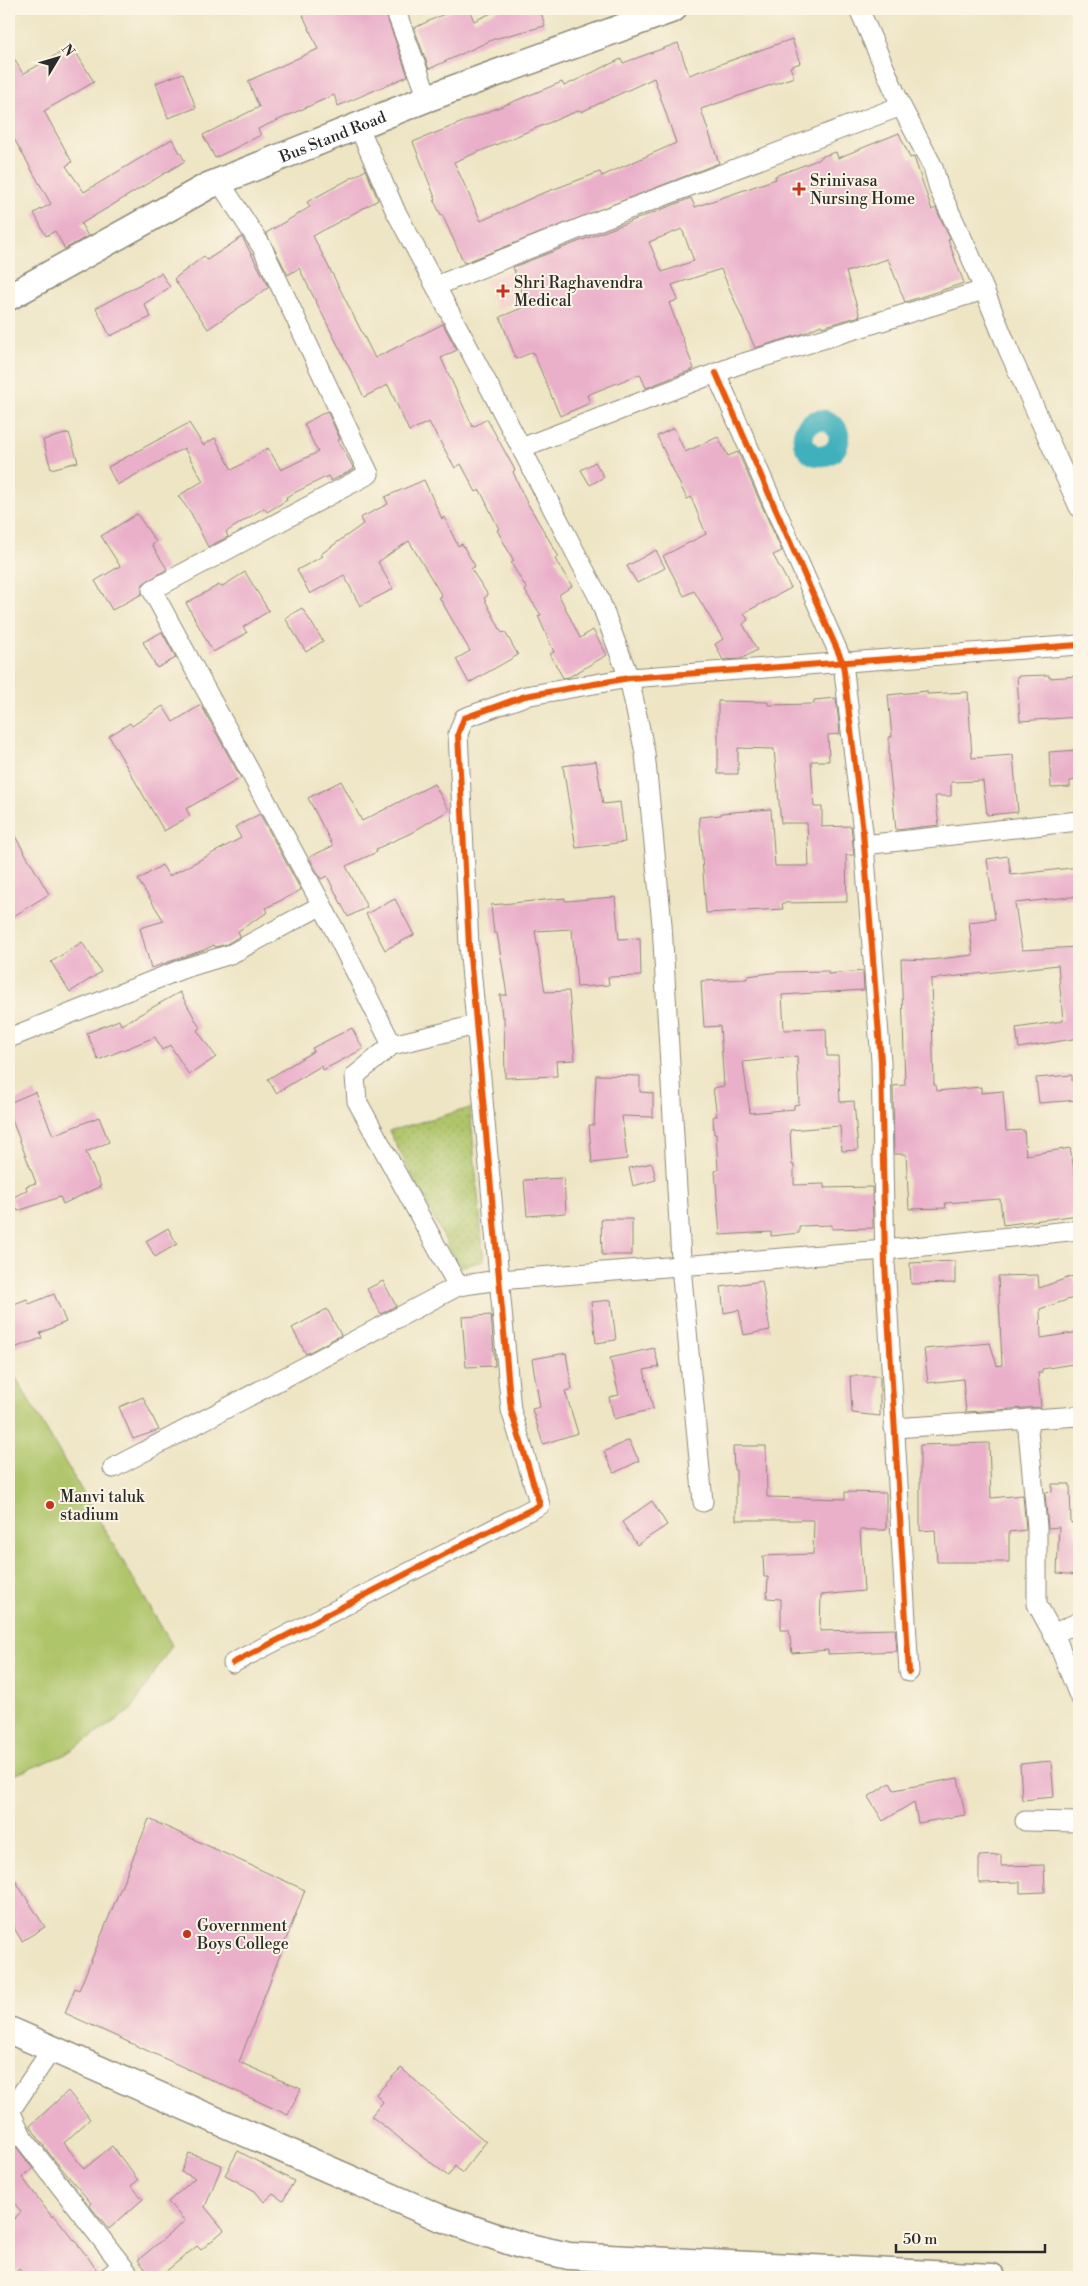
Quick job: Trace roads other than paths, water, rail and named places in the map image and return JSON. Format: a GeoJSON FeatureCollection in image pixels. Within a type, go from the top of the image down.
{"type":"FeatureCollection","features":[{"type":"Feature","properties":{"kind":"main road","name":"Bus Stand Road"},"geometry":{"type":"LineString","coordinates":[[9,297],[219,181],[428,98],[674,9]]}},
{"type":"Feature","properties":{"kind":"main road"},"geometry":{"type":"LineString","coordinates":[[9,2030],[438,2217],[520,2246],[569,2256],[992,2277]]}},
{"type":"Feature","properties":{"kind":"street"},"geometry":{"type":"LineString","coordinates":[[396,9],[428,98]]}},
{"type":"Feature","properties":{"kind":"street"},"geometry":{"type":"LineString","coordinates":[[858,9],[901,106],[933,167],[939,189],[1079,507]]}},
{"type":"Feature","properties":{"kind":"street"},"geometry":{"type":"LineString","coordinates":[[436,286],[603,219],[901,106]]}},
{"type":"Feature","properties":{"kind":"street"},"geometry":{"type":"LineString","coordinates":[[358,125],[395,210],[598,598],[629,678],[645,753],[662,924],[682,1266],[702,1502]]}},
{"type":"Feature","properties":{"kind":"street"},"geometry":{"type":"LineString","coordinates":[[219,181],[262,247],[369,474],[152,590],[322,905],[392,1045]]}},
{"type":"Feature","properties":{"kind":"street"},"geometry":{"type":"LineString","coordinates":[[521,448],[716,373],[984,290]]}},
{"type":"Feature","properties":{"kind":"street"},"geometry":{"type":"LineString","coordinates":[[716,373],[843,663],[864,845],[881,1061],[885,1250],[909,1672]]}},
{"type":"Feature","properties":{"kind":"street"},"geometry":{"type":"LineString","coordinates":[[233,1663],[540,1505],[511,1410],[498,1280],[469,945],[458,734],[464,718],[525,696],[629,678],[1079,645]]}},
{"type":"Feature","properties":{"kind":"street"},"geometry":{"type":"LineString","coordinates":[[864,845],[1079,822]]}},
{"type":"Feature","properties":{"kind":"street"},"geometry":{"type":"LineString","coordinates":[[9,1038],[182,969],[231,954],[322,905]]}},
{"type":"Feature","properties":{"kind":"street"},"geometry":{"type":"LineString","coordinates":[[458,1286],[357,1101],[355,1076],[392,1045],[476,1025]]}},
{"type":"Feature","properties":{"kind":"street"},"geometry":{"type":"LineString","coordinates":[[113,1468],[458,1286],[498,1280],[885,1250],[1079,1230]]}},
{"type":"Feature","properties":{"kind":"street"},"geometry":{"type":"LineString","coordinates":[[894,1428],[1079,1416]]}},
{"type":"Feature","properties":{"kind":"street"},"geometry":{"type":"LineString","coordinates":[[1027,1419],[1037,1527],[1038,1604],[1079,1696]]}},
{"type":"Feature","properties":{"kind":"street"},"geometry":{"type":"LineString","coordinates":[[1053,1634],[1079,1622]]}},
{"type":"Feature","properties":{"kind":"street"},"geometry":{"type":"LineString","coordinates":[[1026,1821],[1079,1822]]}},
{"type":"Feature","properties":{"kind":"street"},"geometry":{"type":"LineString","coordinates":[[52,2048],[10,2111],[23,2138],[120,2273]]}},
{"type":"Feature","properties":{"kind":"waterway"},"geometry":{"type":"LineString","coordinates":[[821,420],[833,426],[839,438],[833,450],[821,456],[809,450],[803,438],[809,426],[821,420]]}},
{"type":"Feature","properties":{"kind":"place","name":"Srinivasa Nursing Home"},"geometry":{"type":"Point","coordinates":[799,189]}},
{"type":"Feature","properties":{"kind":"place","name":"Shri Raghavendra Medical"},"geometry":{"type":"Point","coordinates":[503,291]}},
{"type":"Feature","properties":{"kind":"place","name":"Manvi taluk stadium"},"geometry":{"type":"Point","coordinates":[50,1505]}},
{"type":"Feature","properties":{"kind":"place","name":"Government Boys College"},"geometry":{"type":"Point","coordinates":[187,1934]}}]}
